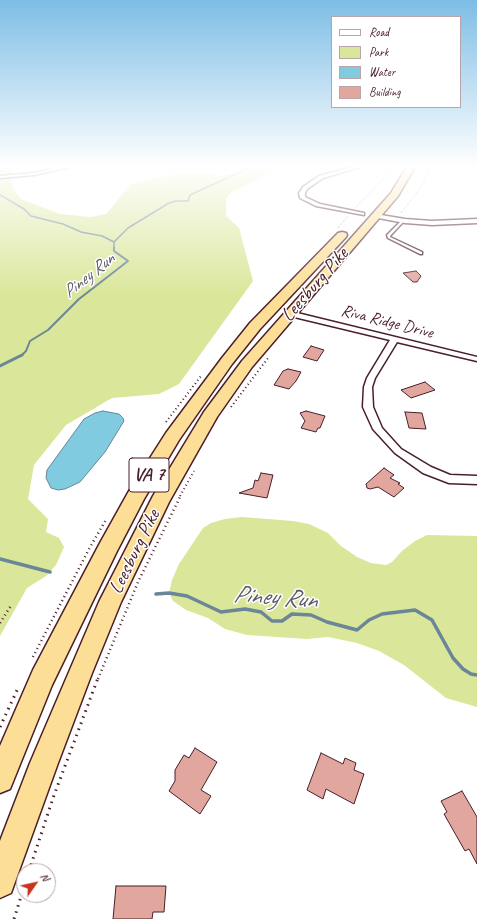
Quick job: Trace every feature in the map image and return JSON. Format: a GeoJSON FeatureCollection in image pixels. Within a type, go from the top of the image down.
{"type":"FeatureCollection","features":[{"type":"Feature","properties":{"kind":"highway","name":"Leesburg Pike"},"geometry":{"type":"LineString","coordinates":[[0,778],[42,679],[103,555],[136,496],[172,437],[219,371],[251,332],[368,210]]}},
{"type":"Feature","properties":{"kind":"highway"},"geometry":{"type":"LineString","coordinates":[[364,213],[371,214],[372,210]]}},
{"type":"Feature","properties":{"kind":"highway","name":"Leesburg Pike"},"geometry":{"type":"LineString","coordinates":[[0,882],[44,763],[80,673],[110,602],[160,501],[210,416],[235,380],[259,348],[289,313],[364,213]]}},
{"type":"Feature","properties":{"kind":"street"},"geometry":{"type":"LineString","coordinates":[[344,210],[403,221],[446,223],[477,221]]}},
{"type":"Feature","properties":{"kind":"street","name":"Riva Ridge Drive"},"geometry":{"type":"LineString","coordinates":[[289,313],[394,340],[477,359]]}},
{"type":"Feature","properties":{"kind":"street"},"geometry":{"type":"LineString","coordinates":[[394,340],[371,378],[368,388],[368,407],[378,429],[398,451],[427,470],[449,479],[477,480]]}},
{"type":"Feature","properties":{"kind":"lane"},"geometry":{"type":"LineString","coordinates":[[403,221],[388,236],[389,238],[421,252]]}},
{"type":"Feature","properties":{"kind":"path"},"geometry":{"type":"LineString","coordinates":[[397,220],[405,210]]}},
{"type":"Feature","properties":{"kind":"path"},"geometry":{"type":"LineString","coordinates":[[227,413],[272,352]]}},
{"type":"Feature","properties":{"kind":"path"},"geometry":{"type":"LineString","coordinates":[[32,863],[53,798],[93,691],[138,582],[175,505],[197,465]]}},
{"type":"Feature","properties":{"kind":"path"},"geometry":{"type":"LineString","coordinates":[[0,623],[12,604]]}},
{"type":"Feature","properties":{"kind":"path"},"geometry":{"type":"LineString","coordinates":[[14,919],[19,903]]}},
{"type":"Feature","properties":{"kind":"green space"},"geometry":{"type":"Polygon","coordinates":[[[0,210],[49,210],[60,214],[91,217],[106,214],[109,210],[226,210],[226,216],[239,228],[253,281],[179,384],[159,394],[112,398],[66,425],[34,465],[28,499],[48,519],[46,532],[59,538],[64,547],[56,565],[46,576],[27,588],[0,636],[0,210]]]}},
{"type":"Feature","properties":{"kind":"green space"},"geometry":{"type":"Polygon","coordinates":[[[242,517],[293,521],[309,524],[328,533],[341,546],[357,557],[371,563],[386,565],[392,562],[402,551],[415,541],[427,535],[477,536],[477,707],[446,698],[404,665],[379,651],[357,643],[328,637],[307,639],[247,635],[225,629],[208,618],[186,610],[173,601],[169,593],[172,580],[179,564],[203,528],[211,523],[225,519],[242,517]]]}},
{"type":"Feature","properties":{"kind":"water"},"geometry":{"type":"Polygon","coordinates":[[[103,411],[119,414],[124,421],[105,452],[80,482],[65,489],[58,490],[51,488],[46,478],[47,470],[84,419],[95,413],[103,411]]]}},
{"type":"Feature","properties":{"kind":"building"},"geometry":{"type":"Polygon","coordinates":[[[416,271],[421,276],[417,282],[413,282],[403,273],[416,271]]]}},
{"type":"Feature","properties":{"kind":"building"},"geometry":{"type":"Polygon","coordinates":[[[311,346],[324,350],[317,361],[303,357],[311,346]]]}},
{"type":"Feature","properties":{"kind":"building"},"geometry":{"type":"Polygon","coordinates":[[[288,369],[301,372],[289,389],[274,385],[283,371],[288,369]]]}},
{"type":"Feature","properties":{"kind":"building"},"geometry":{"type":"Polygon","coordinates":[[[425,382],[435,390],[411,398],[401,390],[425,382]]]}},
{"type":"Feature","properties":{"kind":"building"},"geometry":{"type":"Polygon","coordinates":[[[306,411],[325,416],[320,428],[318,428],[316,432],[301,428],[305,421],[300,413],[306,411]]]}},
{"type":"Feature","properties":{"kind":"building"},"geometry":{"type":"Polygon","coordinates":[[[405,412],[422,413],[426,429],[409,428],[405,412]]]}},
{"type":"Feature","properties":{"kind":"building"},"geometry":{"type":"Polygon","coordinates":[[[384,468],[394,475],[390,478],[400,483],[398,484],[404,488],[394,497],[378,487],[370,489],[367,488],[366,484],[384,468]]]}},
{"type":"Feature","properties":{"kind":"building"},"geometry":{"type":"Polygon","coordinates":[[[261,473],[273,475],[267,498],[239,493],[253,488],[255,480],[258,481],[261,473]]]}},
{"type":"Feature","properties":{"kind":"building"},"geometry":{"type":"Polygon","coordinates":[[[195,748],[217,762],[201,790],[211,796],[200,814],[169,791],[175,781],[175,770],[184,755],[189,758],[195,748]]]}},
{"type":"Feature","properties":{"kind":"building"},"geometry":{"type":"Polygon","coordinates":[[[321,753],[343,764],[345,758],[356,763],[354,770],[364,774],[354,804],[326,789],[323,799],[307,790],[321,753]]]}},
{"type":"Feature","properties":{"kind":"building"},"geometry":{"type":"Polygon","coordinates":[[[462,791],[477,817],[477,864],[469,849],[465,851],[444,814],[447,812],[441,801],[462,791]]]}},
{"type":"Feature","properties":{"kind":"building"},"geometry":{"type":"Polygon","coordinates":[[[116,886],[166,886],[164,912],[153,912],[152,919],[113,919],[116,886]]]}},
{"type":"Feature","properties":{"kind":"waterway"},"geometry":{"type":"LineString","coordinates":[[25,210],[31,216],[63,224],[81,232],[102,236],[114,242]]}},
{"type":"Feature","properties":{"kind":"waterway","name":"Piney Run"},"geometry":{"type":"LineString","coordinates":[[114,242],[128,228],[158,210]]}},
{"type":"Feature","properties":{"kind":"waterway","name":"Piney Run"},"geometry":{"type":"LineString","coordinates":[[22,355],[26,351],[30,341],[48,330],[79,299],[128,261],[114,251],[114,242]]}},
{"type":"Feature","properties":{"kind":"waterway","name":"Piney Run"},"geometry":{"type":"LineString","coordinates":[[0,366],[22,355]]}},
{"type":"Feature","properties":{"kind":"waterway","name":"Piney Run"},"geometry":{"type":"LineString","coordinates":[[0,559],[50,572]]}},
{"type":"Feature","properties":{"kind":"waterway","name":"Piney Run"},"geometry":{"type":"LineString","coordinates":[[156,594],[169,593],[187,596],[221,612],[245,609],[261,612],[272,621],[282,621],[292,614],[311,615],[327,622],[357,630],[369,620],[382,614],[415,610],[432,620],[453,658],[463,669],[471,674],[477,675]]}}]}
